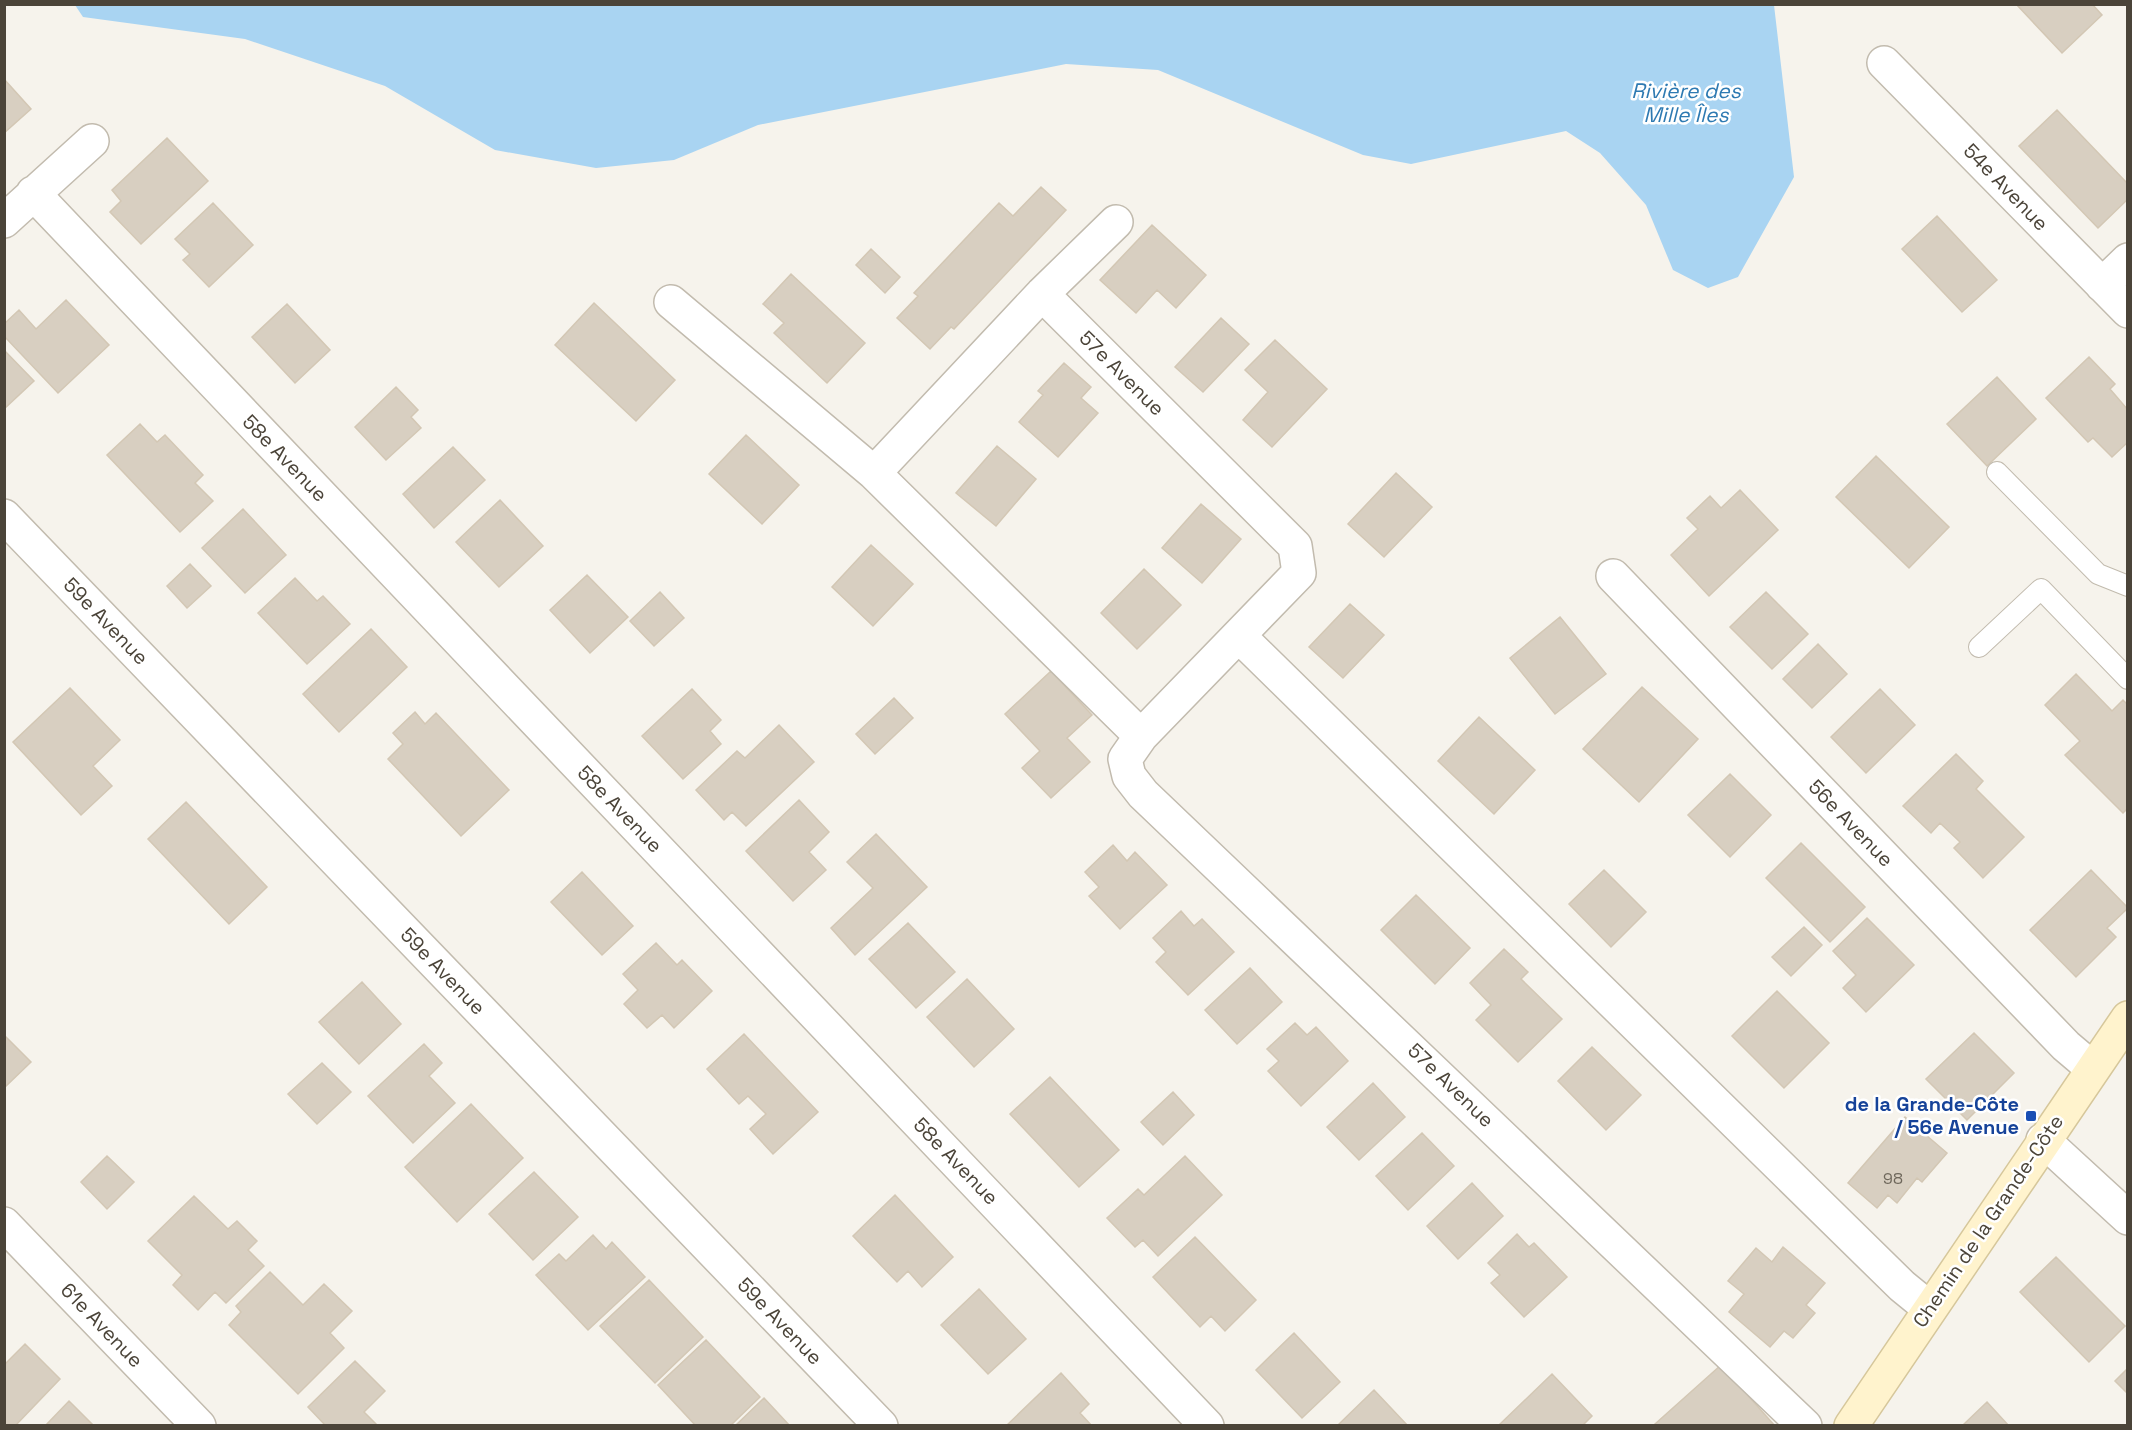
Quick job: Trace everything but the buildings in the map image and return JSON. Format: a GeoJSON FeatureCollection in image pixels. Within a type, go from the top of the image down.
{"type":"FeatureCollection","features":[{"type":"Feature","properties":{"kind":"main road","name":"Chemin de la Grande-Côte"},"geometry":{"type":"LineString","coordinates":[[1851,1425],[2127,1018]]}},
{"type":"Feature","properties":{"kind":"street","name":"54e Avenue"},"geometry":{"type":"LineString","coordinates":[[1884,63],[2127,311]]}},
{"type":"Feature","properties":{"kind":"street"},"geometry":{"type":"LineString","coordinates":[[4,222],[93,141]]}},
{"type":"Feature","properties":{"kind":"street","name":"58e Avenue"},"geometry":{"type":"LineString","coordinates":[[33,194],[1207,1425]]}},
{"type":"Feature","properties":{"kind":"street"},"geometry":{"type":"LineString","coordinates":[[874,473],[1042,294],[1116,222]]}},
{"type":"Feature","properties":{"kind":"street"},"geometry":{"type":"LineString","coordinates":[[2102,285],[2127,260]]}},
{"type":"Feature","properties":{"kind":"street","name":"57e Avenue"},"geometry":{"type":"LineString","coordinates":[[1042,294],[1296,546],[1299,573],[1141,736],[1125,759],[1129,776],[1143,794],[1805,1425]]}},
{"type":"Feature","properties":{"kind":"street"},"geometry":{"type":"LineString","coordinates":[[671,302],[874,473],[1141,736]]}},
{"type":"Feature","properties":{"kind":"street","name":"59e Avenue"},"geometry":{"type":"LineString","coordinates":[[4,516],[881,1425]]}},
{"type":"Feature","properties":{"kind":"street","name":"56e Avenue"},"geometry":{"type":"LineString","coordinates":[[1613,576],[2066,1046],[2092,1068]]}},
{"type":"Feature","properties":{"kind":"street"},"geometry":{"type":"LineString","coordinates":[[1239,636],[1902,1286],[1929,1308]]}},
{"type":"Feature","properties":{"kind":"street"},"geometry":{"type":"LineString","coordinates":[[2043,1140],[2127,1218]]}},
{"type":"Feature","properties":{"kind":"street","name":"61e Avenue"},"geometry":{"type":"LineString","coordinates":[[4,1224],[199,1425]]}},
{"type":"Feature","properties":{"kind":"lane"},"geometry":{"type":"LineString","coordinates":[[1997,472],[2098,574],[2127,586]]}},
{"type":"Feature","properties":{"kind":"lane"},"geometry":{"type":"LineString","coordinates":[[1979,647],[2041,590],[2127,679]]}},
{"type":"Feature","properties":{"kind":"water","name":"Rivière des Mille Îles"},"geometry":{"type":"Polygon","coordinates":[[[75,5],[1774,5],[1794,177],[1738,277],[1708,288],[1673,270],[1646,205],[1600,153],[1566,131],[1411,164],[1363,155],[1158,70],[1066,64],[758,125],[674,160],[596,168],[495,150],[385,86],[245,39],[83,17],[75,5]]]}},
{"type":"Feature","properties":{"kind":"place","name":"de la Grande-Côte / 56e Avenue"},"geometry":{"type":"Point","coordinates":[2031,1116]}}]}
